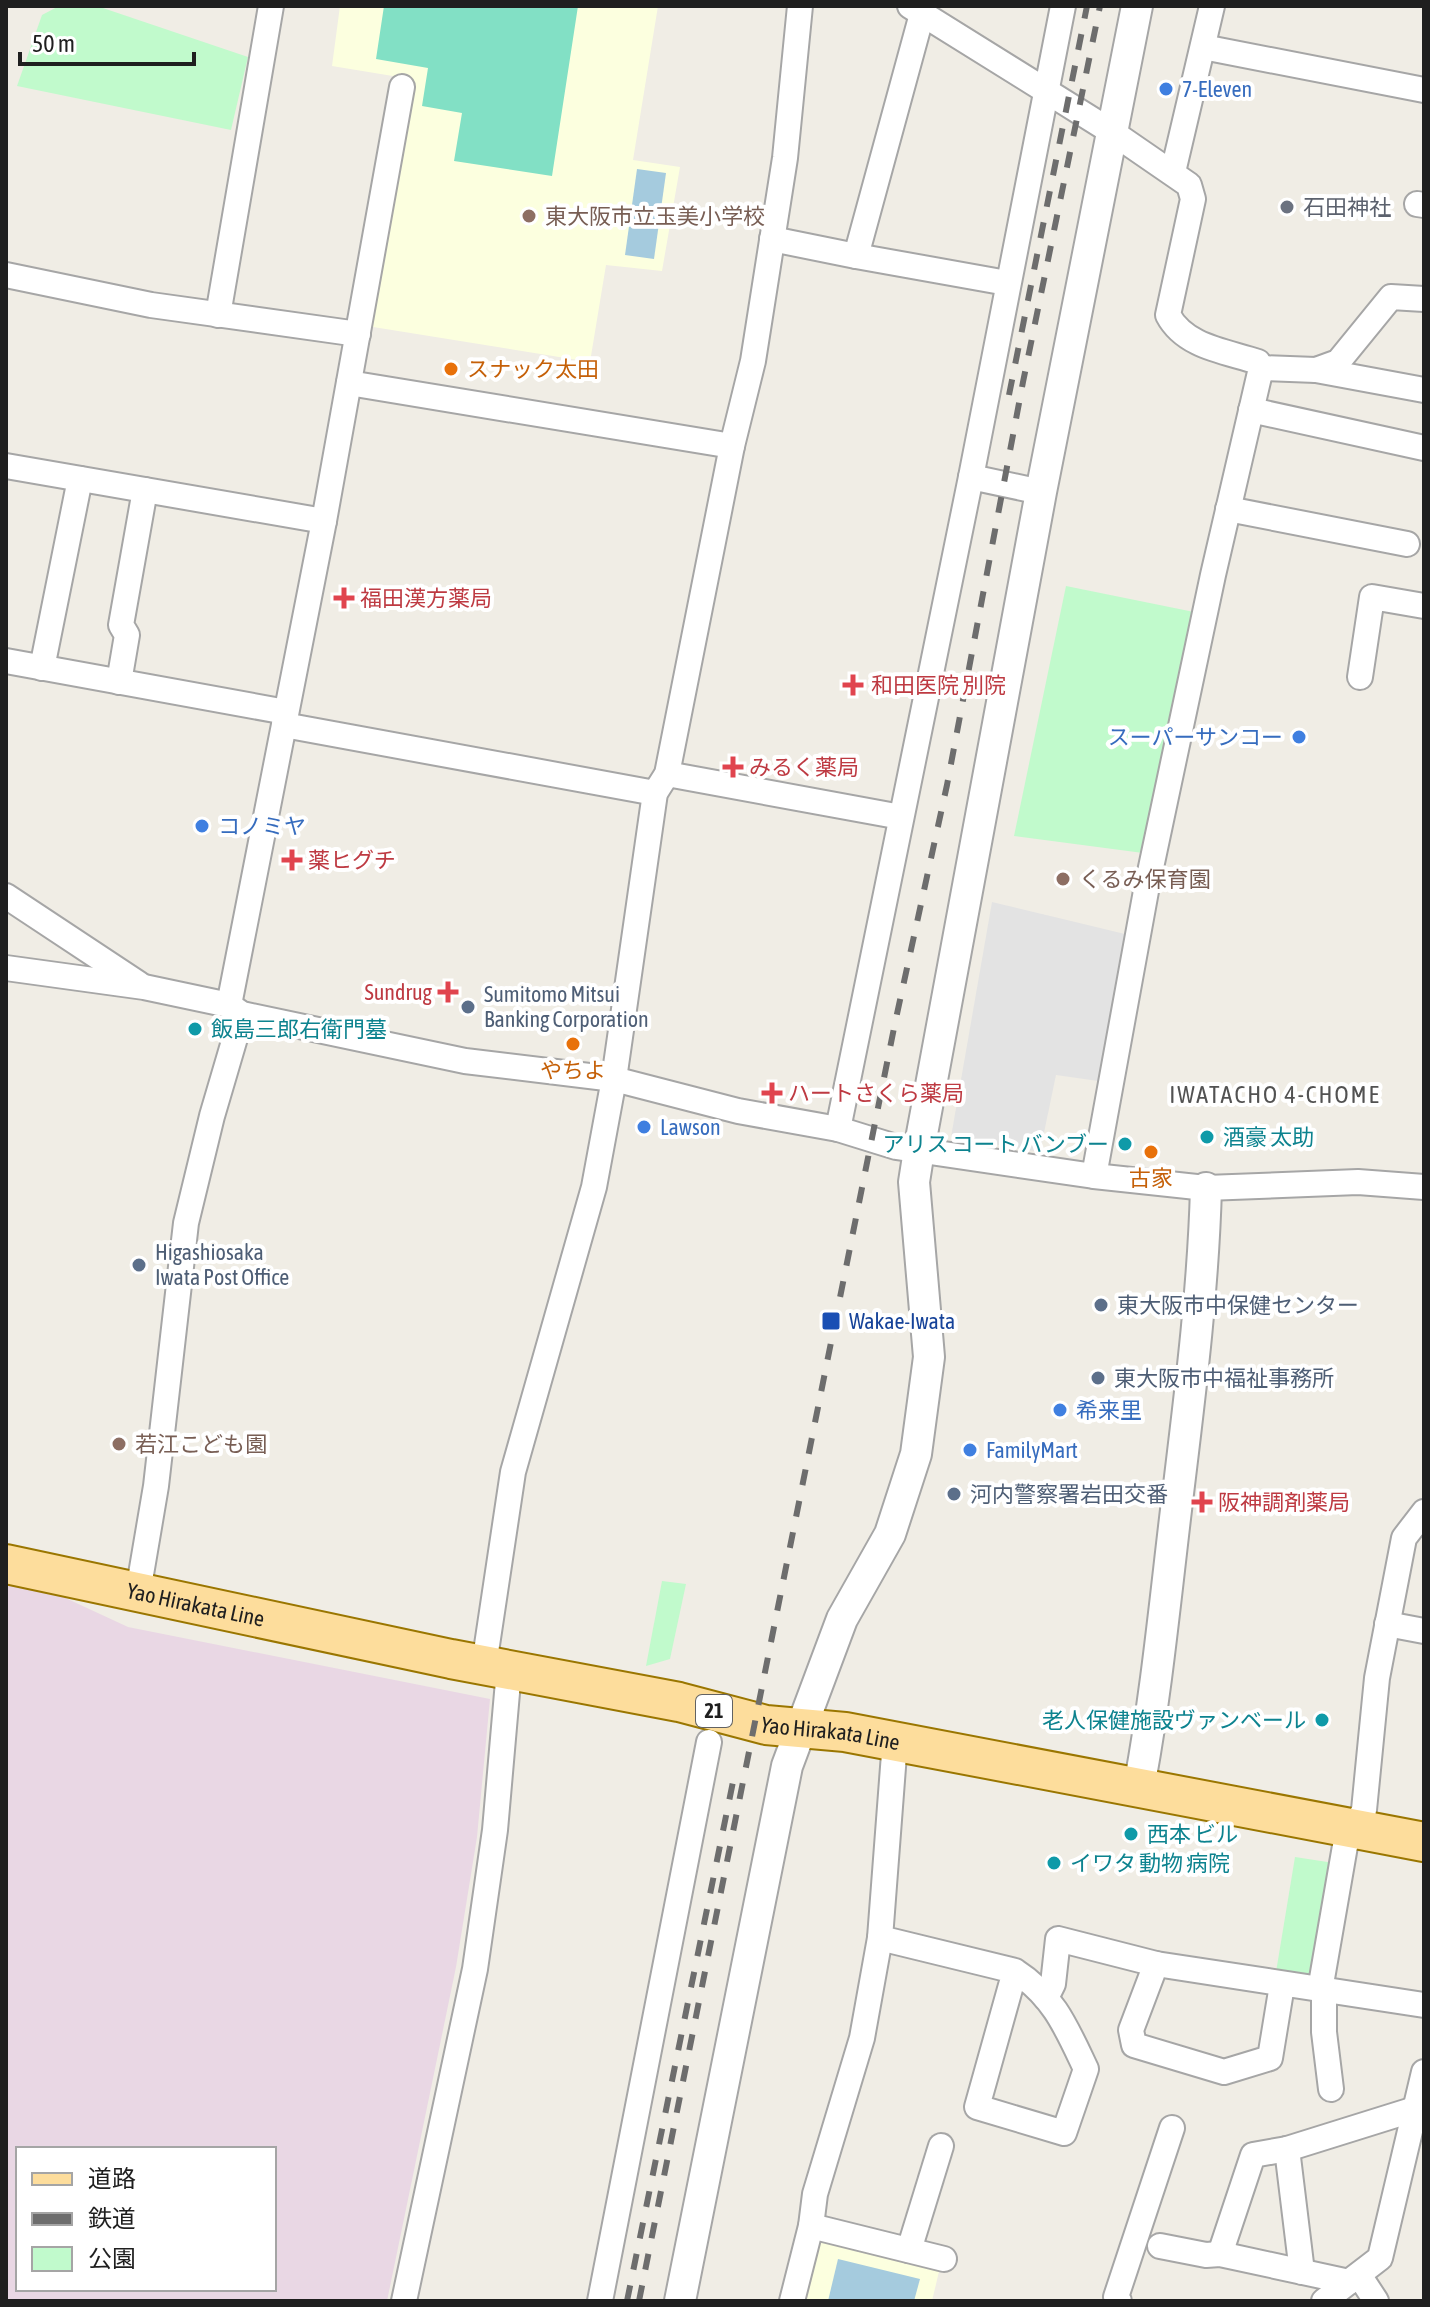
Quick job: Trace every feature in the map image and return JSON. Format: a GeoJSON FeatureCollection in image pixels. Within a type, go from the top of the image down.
{"type":"FeatureCollection","features":[{"type":"Feature","properties":{"kind":"main road","name":"Yao Hirakata Line"},"geometry":{"type":"LineString","coordinates":[[6,1564],[679,1702],[766,1725],[845,1732],[1424,1842]]}},
{"type":"Feature","properties":{"kind":"street"},"geometry":{"type":"LineString","coordinates":[[218,315],[271,6]]}},
{"type":"Feature","properties":{"kind":"street"},"geometry":{"type":"LineString","coordinates":[[404,2301],[475,1969],[495,1830],[497,1667],[513,1472],[594,1187],[661,783],[732,446],[753,361],[785,158],[800,6]]}},
{"type":"Feature","properties":{"kind":"street"},"geometry":{"type":"LineString","coordinates":[[838,1129],[1063,6]]}},
{"type":"Feature","properties":{"kind":"street"},"geometry":{"type":"LineString","coordinates":[[680,2301],[787,1766],[842,1619],[890,1534],[916,1454],[929,1357],[914,1182],[1041,492],[1137,6]]}},
{"type":"Feature","properties":{"kind":"street"},"geometry":{"type":"LineString","coordinates":[[1173,172],[1212,6]]}},
{"type":"Feature","properties":{"kind":"street"},"geometry":{"type":"LineString","coordinates":[[856,256],[916,10],[1112,132],[1189,185],[1193,199],[1168,315],[1174,327],[1190,340],[1258,362],[1261,368],[1146,891],[1094,1176]]}},
{"type":"Feature","properties":{"kind":"street"},"geometry":{"type":"LineString","coordinates":[[1203,47],[1424,90]]}},
{"type":"Feature","properties":{"kind":"street"},"geometry":{"type":"LineString","coordinates":[[138,1592],[156,1486],[186,1223],[236,1009],[285,718],[324,521],[402,87]]}},
{"type":"Feature","properties":{"kind":"street"},"geometry":{"type":"LineString","coordinates":[[772,239],[1007,283]]}},
{"type":"Feature","properties":{"kind":"street"},"geometry":{"type":"LineString","coordinates":[[6,275],[151,305],[358,334]]}},
{"type":"Feature","properties":{"kind":"street"},"geometry":{"type":"LineString","coordinates":[[1316,370],[1338,362],[1391,297],[1424,299]]}},
{"type":"Feature","properties":{"kind":"street"},"geometry":{"type":"LineString","coordinates":[[1261,368],[1316,370],[1424,390]]}},
{"type":"Feature","properties":{"kind":"street"},"geometry":{"type":"LineString","coordinates":[[349,383],[732,446]]}},
{"type":"Feature","properties":{"kind":"street"},"geometry":{"type":"LineString","coordinates":[[1251,410],[1424,448]]}},
{"type":"Feature","properties":{"kind":"street"},"geometry":{"type":"LineString","coordinates":[[6,466],[324,521]]}},
{"type":"Feature","properties":{"kind":"street"},"geometry":{"type":"LineString","coordinates":[[971,477],[1041,492]]}},
{"type":"Feature","properties":{"kind":"street"},"geometry":{"type":"LineString","coordinates":[[42,668],[80,479]]}},
{"type":"Feature","properties":{"kind":"street"},"geometry":{"type":"LineString","coordinates":[[119,682],[127,635],[121,625],[145,490]]}},
{"type":"Feature","properties":{"kind":"street"},"geometry":{"type":"LineString","coordinates":[[1228,509],[1407,544]]}},
{"type":"Feature","properties":{"kind":"street"},"geometry":{"type":"LineString","coordinates":[[1360,677],[1372,597],[1424,606]]}},
{"type":"Feature","properties":{"kind":"street"},"geometry":{"type":"LineString","coordinates":[[6,661],[285,718],[661,783],[901,817]]}},
{"type":"Feature","properties":{"kind":"street"},"geometry":{"type":"LineString","coordinates":[[6,896],[144,987]]}},
{"type":"Feature","properties":{"kind":"street"},"geometry":{"type":"LineString","coordinates":[[6,968],[144,987],[465,1061],[614,1079],[738,1111],[838,1129],[896,1147],[1094,1176],[1206,1188],[1358,1182],[1424,1187]]}},
{"type":"Feature","properties":{"kind":"street"},"geometry":{"type":"LineString","coordinates":[[1139,1787],[1164,1616],[1196,1342],[1206,1188]]}},
{"type":"Feature","properties":{"kind":"street"},"geometry":{"type":"LineString","coordinates":[[1331,2089],[1322,1991],[1345,1846],[1364,1810],[1377,1678],[1404,1538],[1424,1512]]}},
{"type":"Feature","properties":{"kind":"street"},"geometry":{"type":"LineString","coordinates":[[1387,1624],[1424,1631]]}},
{"type":"Feature","properties":{"kind":"street"},"geometry":{"type":"LineString","coordinates":[[792,2301],[811,2226],[815,2194],[862,2038],[880,1938],[895,1741]]}},
{"type":"Feature","properties":{"kind":"street"},"geometry":{"type":"LineString","coordinates":[[600,2301],[709,1742]]}},
{"type":"Feature","properties":{"kind":"street"},"geometry":{"type":"LineString","coordinates":[[880,1938],[1015,1971],[1029,1980],[1046,1998],[1058,2011],[1086,2069],[1064,2133],[977,2107],[1015,1971]]}},
{"type":"Feature","properties":{"kind":"street"},"geometry":{"type":"LineString","coordinates":[[1046,1998],[1053,1984],[1058,1939],[1156,1964],[1424,2005]]}},
{"type":"Feature","properties":{"kind":"street"},"geometry":{"type":"LineString","coordinates":[[1156,1964],[1131,2030],[1134,2045],[1224,2072],[1270,2058],[1282,1985]]}},
{"type":"Feature","properties":{"kind":"street"},"geometry":{"type":"LineString","coordinates":[[1324,2301],[1380,2258],[1424,2072]]}},
{"type":"Feature","properties":{"kind":"street"},"geometry":{"type":"LineString","coordinates":[[1220,2254],[1253,2155],[1287,2149],[1415,2109]]}},
{"type":"Feature","properties":{"kind":"street"},"geometry":{"type":"LineString","coordinates":[[1119,2301],[1116,2297],[1172,2128]]}},
{"type":"Feature","properties":{"kind":"street"},"geometry":{"type":"LineString","coordinates":[[909,2250],[941,2146]]}},
{"type":"Feature","properties":{"kind":"street"},"geometry":{"type":"LineString","coordinates":[[1287,2149],[1302,2272]]}},
{"type":"Feature","properties":{"kind":"street"},"geometry":{"type":"LineString","coordinates":[[811,2226],[944,2259]]}},
{"type":"Feature","properties":{"kind":"street"},"geometry":{"type":"LineString","coordinates":[[1160,2246],[1206,2255],[1220,2254],[1302,2272],[1354,2278],[1376,2301]]}},
{"type":"Feature","properties":{"kind":"shaded area","name":"東大阪市立玉美小学校"},"geometry":{"type":"Polygon","coordinates":[[[340,6],[658,6],[633,160],[680,167],[662,271],[606,265],[590,362],[367,326],[411,79],[332,66],[340,6]]]}},
{"type":"Feature","properties":{"kind":"shaded area"},"geometry":{"type":"Polygon","coordinates":[[[992,902],[1129,935],[1105,1082],[1056,1075],[1040,1152],[951,1137],[992,902]]]}},
{"type":"Feature","properties":{"kind":"shaded area"},"geometry":{"type":"Polygon","coordinates":[[[6,1584],[59,1595],[128,1627],[490,1699],[477,1837],[456,1967],[387,2301],[6,2301],[6,1584]]]}},
{"type":"Feature","properties":{"kind":"shaded area"},"geometry":{"type":"Polygon","coordinates":[[[814,2235],[941,2263],[932,2301],[799,2301],[814,2235]]]}},
{"type":"Feature","properties":{"kind":"green space"},"geometry":{"type":"Polygon","coordinates":[[[59,6],[97,6],[248,57],[231,130],[17,86],[42,15],[59,6]]]}},
{"type":"Feature","properties":{"kind":"green space"},"geometry":{"type":"Polygon","coordinates":[[[384,6],[578,6],[552,176],[454,161],[462,113],[422,106],[428,68],[376,59],[384,6]]]}},
{"type":"Feature","properties":{"kind":"green space"},"geometry":{"type":"Polygon","coordinates":[[[1066,586],[1194,612],[1143,853],[1014,836],[1066,586]]]}},
{"type":"Feature","properties":{"kind":"green space"},"geometry":{"type":"Polygon","coordinates":[[[662,1581],[686,1584],[670,1659],[646,1666],[662,1581]]]}},
{"type":"Feature","properties":{"kind":"green space"},"geometry":{"type":"Polygon","coordinates":[[[1295,1857],[1334,1863],[1314,1985],[1275,1978],[1295,1857]]]}},
{"type":"Feature","properties":{"kind":"water"},"geometry":{"type":"Polygon","coordinates":[[[637,169],[666,173],[654,259],[625,255],[637,169]]]}},
{"type":"Feature","properties":{"kind":"water"},"geometry":{"type":"Polygon","coordinates":[[[838,2259],[920,2279],[914,2301],[828,2301],[838,2259]]]}},
{"type":"Feature","properties":{"kind":"railway"},"geometry":{"type":"LineString","coordinates":[[1009,395],[1087,6]]}},
{"type":"Feature","properties":{"kind":"railway"},"geometry":{"type":"LineString","coordinates":[[639,2301],[895,1023],[947,785],[1023,382],[1100,6]]}},
{"type":"Feature","properties":{"kind":"railway"},"geometry":{"type":"LineString","coordinates":[[627,2301],[735,1772]]}},
{"type":"Feature","properties":{"kind":"place","name":"7-Eleven"},"geometry":{"type":"Point","coordinates":[1166,89]}},
{"type":"Feature","properties":{"kind":"place","name":"石田神社"},"geometry":{"type":"Point","coordinates":[1287,207]}},
{"type":"Feature","properties":{"kind":"place","name":"東大阪市立玉美小学校"},"geometry":{"type":"Point","coordinates":[529,216]}},
{"type":"Feature","properties":{"kind":"place","name":"スナック太田"},"geometry":{"type":"Point","coordinates":[451,369]}},
{"type":"Feature","properties":{"kind":"place","name":"福田漢方薬局"},"geometry":{"type":"Point","coordinates":[344,598]}},
{"type":"Feature","properties":{"kind":"place","name":"和田医院 別院"},"geometry":{"type":"Point","coordinates":[853,685]}},
{"type":"Feature","properties":{"kind":"place","name":"スーパーサンコー"},"geometry":{"type":"Point","coordinates":[1299,737]}},
{"type":"Feature","properties":{"kind":"place","name":"みるく薬局"},"geometry":{"type":"Point","coordinates":[733,767]}},
{"type":"Feature","properties":{"kind":"place","name":"コノミヤ"},"geometry":{"type":"Point","coordinates":[202,826]}},
{"type":"Feature","properties":{"kind":"place","name":"薬ヒグチ"},"geometry":{"type":"Point","coordinates":[292,860]}},
{"type":"Feature","properties":{"kind":"place","name":"くるみ保育園"},"geometry":{"type":"Point","coordinates":[1063,879]}},
{"type":"Feature","properties":{"kind":"place","name":"Sundrug"},"geometry":{"type":"Point","coordinates":[448,992]}},
{"type":"Feature","properties":{"kind":"place","name":"Sumitomo Mitsui Banking Corporation"},"geometry":{"type":"Point","coordinates":[468,1007]}},
{"type":"Feature","properties":{"kind":"place","name":"飯島三郎右衛門墓"},"geometry":{"type":"Point","coordinates":[195,1029]}},
{"type":"Feature","properties":{"kind":"place","name":"やちよ"},"geometry":{"type":"Point","coordinates":[573,1044]}},
{"type":"Feature","properties":{"kind":"place","name":"ハートさくら薬局"},"geometry":{"type":"Point","coordinates":[772,1093]}},
{"type":"Feature","properties":{"kind":"place","name":"Lawson"},"geometry":{"type":"Point","coordinates":[644,1127]}},
{"type":"Feature","properties":{"kind":"place","name":"酒豪 太助"},"geometry":{"type":"Point","coordinates":[1207,1137]}},
{"type":"Feature","properties":{"kind":"place","name":"アリス コート バンブー"},"geometry":{"type":"Point","coordinates":[1125,1144]}},
{"type":"Feature","properties":{"kind":"place","name":"古家"},"geometry":{"type":"Point","coordinates":[1151,1152]}},
{"type":"Feature","properties":{"kind":"place","name":"Higashiosaka Iwata Post Office"},"geometry":{"type":"Point","coordinates":[139,1265]}},
{"type":"Feature","properties":{"kind":"place","name":"東大阪市中保健センター"},"geometry":{"type":"Point","coordinates":[1101,1305]}},
{"type":"Feature","properties":{"kind":"place","name":"Wakae-Iwata"},"geometry":{"type":"Point","coordinates":[831,1321]}},
{"type":"Feature","properties":{"kind":"place","name":"東大阪市中福祉事務所"},"geometry":{"type":"Point","coordinates":[1098,1378]}},
{"type":"Feature","properties":{"kind":"place","name":"希来里"},"geometry":{"type":"Point","coordinates":[1060,1410]}},
{"type":"Feature","properties":{"kind":"place","name":"若江こども園"},"geometry":{"type":"Point","coordinates":[119,1444]}},
{"type":"Feature","properties":{"kind":"place","name":"FamilyMart"},"geometry":{"type":"Point","coordinates":[970,1450]}},
{"type":"Feature","properties":{"kind":"place","name":"河内警察署岩田交番"},"geometry":{"type":"Point","coordinates":[954,1494]}},
{"type":"Feature","properties":{"kind":"place","name":"阪神調剤薬局"},"geometry":{"type":"Point","coordinates":[1202,1502]}},
{"type":"Feature","properties":{"kind":"place","name":"老人保健施設ヴァンベール"},"geometry":{"type":"Point","coordinates":[1322,1720]}},
{"type":"Feature","properties":{"kind":"place","name":"西本 ビル"},"geometry":{"type":"Point","coordinates":[1131,1834]}},
{"type":"Feature","properties":{"kind":"place","name":"イワタ 動物 病院"},"geometry":{"type":"Point","coordinates":[1054,1863]}},
{"type":"Feature","properties":{"kind":"district","name":"IWATACHO 4-CHOME"},"geometry":{"type":"Point","coordinates":[1275,1095]}}]}
